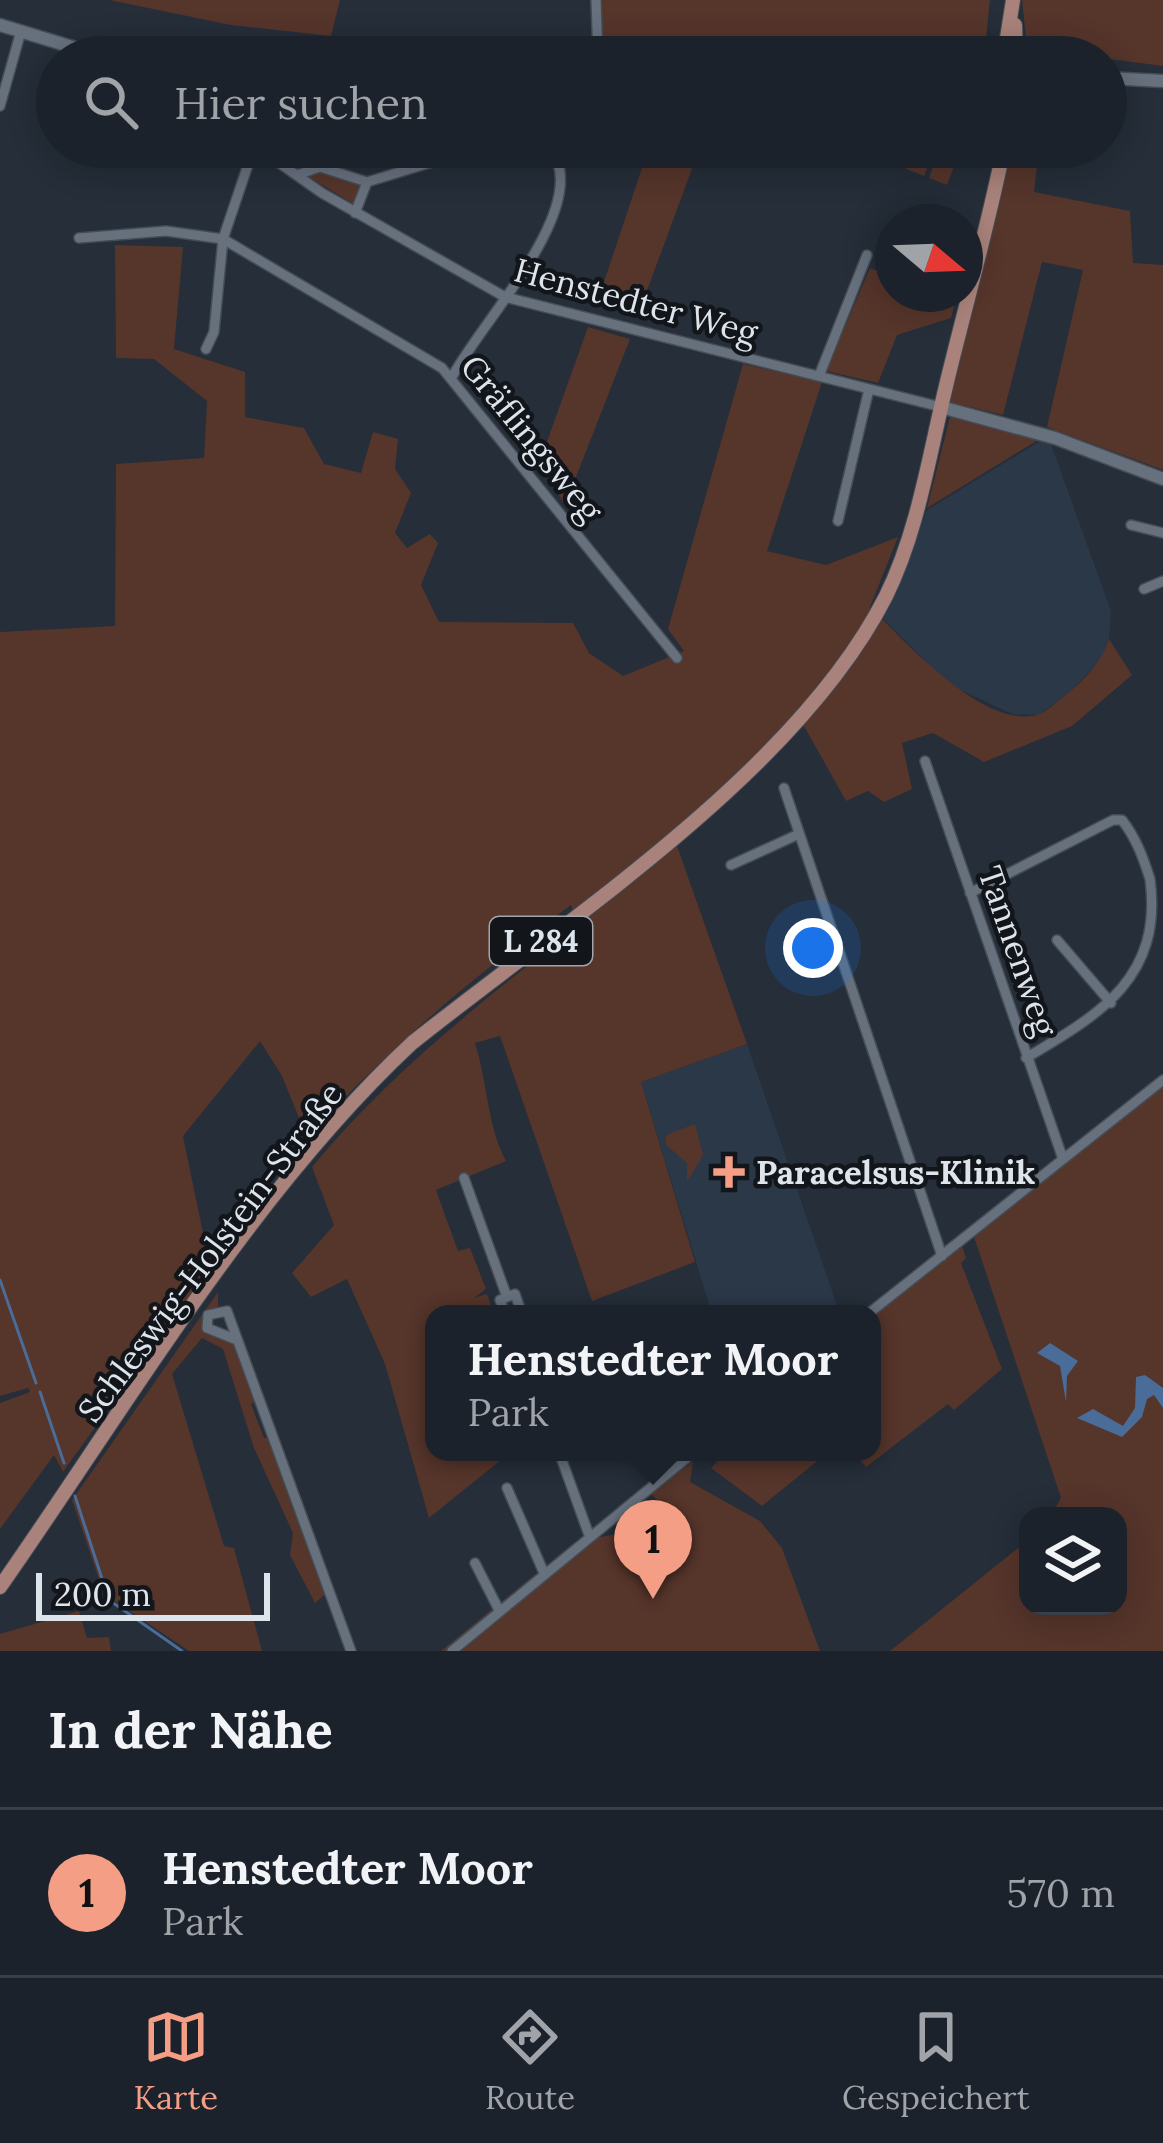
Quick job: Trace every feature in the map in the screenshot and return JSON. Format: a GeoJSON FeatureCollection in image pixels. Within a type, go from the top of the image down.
{"type":"FeatureCollection","features":[{"type":"Feature","properties":{"kind":"main road"},"geometry":{"type":"LineString","coordinates":[[1012,1],[1017,36]]}},
{"type":"Feature","properties":{"kind":"main road"},"geometry":{"type":"LineString","coordinates":[[1007,36],[1012,1]]}},
{"type":"Feature","properties":{"kind":"main road","name":"Schleswig-Holstein-Straße"},"geometry":{"type":"LineString","coordinates":[[0,1587],[218,1275],[368,1086],[429,1029],[710,806],[841,664],[874,618],[902,557],[998,168]]}},
{"type":"Feature","properties":{"kind":"street"},"geometry":{"type":"LineString","coordinates":[[596,0],[597,36]]}},
{"type":"Feature","properties":{"kind":"street"},"geometry":{"type":"LineString","coordinates":[[0,26],[36,36]]}},
{"type":"Feature","properties":{"kind":"street"},"geometry":{"type":"LineString","coordinates":[[0,106],[21,32]]}},
{"type":"Feature","properties":{"kind":"street"},"geometry":{"type":"LineString","coordinates":[[1127,79],[1163,81]]}},
{"type":"Feature","properties":{"kind":"street"},"geometry":{"type":"LineString","coordinates":[[206,349],[214,332],[223,238],[247,168]]}},
{"type":"Feature","properties":{"kind":"street","name":"Henstedter Weg"},"geometry":{"type":"LineString","coordinates":[[287,168],[355,213],[505,297],[941,407]]}},
{"type":"Feature","properties":{"kind":"street"},"geometry":{"type":"LineString","coordinates":[[297,175],[317,168]]}},
{"type":"Feature","properties":{"kind":"street"},"geometry":{"type":"LineString","coordinates":[[323,168],[367,182],[413,168]]}},
{"type":"Feature","properties":{"kind":"street"},"geometry":{"type":"LineString","coordinates":[[451,379],[557,206],[560,168]]}},
{"type":"Feature","properties":{"kind":"street"},"geometry":{"type":"LineString","coordinates":[[355,213],[367,182]]}},
{"type":"Feature","properties":{"kind":"street"},"geometry":{"type":"LineString","coordinates":[[79,238],[166,231],[223,238]]}},
{"type":"Feature","properties":{"kind":"street","name":"Gräflingsweg"},"geometry":{"type":"LineString","coordinates":[[223,238],[413,346],[451,379],[676,658]]}},
{"type":"Feature","properties":{"kind":"street"},"geometry":{"type":"LineString","coordinates":[[819,376],[867,255]]}},
{"type":"Feature","properties":{"kind":"street"},"geometry":{"type":"LineString","coordinates":[[838,521],[869,389]]}},
{"type":"Feature","properties":{"kind":"street"},"geometry":{"type":"LineString","coordinates":[[941,407],[1055,438],[1163,479]]}},
{"type":"Feature","properties":{"kind":"street"},"geometry":{"type":"LineString","coordinates":[[1131,525],[1163,533]]}},
{"type":"Feature","properties":{"kind":"street"},"geometry":{"type":"LineString","coordinates":[[1144,589],[1163,580]]}},
{"type":"Feature","properties":{"kind":"street","name":"Tannenweg"},"geometry":{"type":"LineString","coordinates":[[925,761],[1063,1159]]}},
{"type":"Feature","properties":{"kind":"street"},"geometry":{"type":"LineString","coordinates":[[784,788],[942,1256]]}},
{"type":"Feature","properties":{"kind":"street"},"geometry":{"type":"LineString","coordinates":[[970,892],[1101,821],[1122,820],[1134,835],[1148,873],[1160,910],[1159,934],[1138,979],[1111,1003],[1027,1058]]}},
{"type":"Feature","properties":{"kind":"street"},"geometry":{"type":"LineString","coordinates":[[731,866],[799,834]]}},
{"type":"Feature","properties":{"kind":"street"},"geometry":{"type":"LineString","coordinates":[[1058,940],[1111,1003]]}},
{"type":"Feature","properties":{"kind":"street"},"geometry":{"type":"LineString","coordinates":[[879,1305],[1163,1080]]}},
{"type":"Feature","properties":{"kind":"street"},"geometry":{"type":"LineString","coordinates":[[464,1178],[506,1297]]}},
{"type":"Feature","properties":{"kind":"street"},"geometry":{"type":"LineString","coordinates":[[502,1305],[500,1300],[515,1294],[519,1305]]}},
{"type":"Feature","properties":{"kind":"street"},"geometry":{"type":"LineString","coordinates":[[237,1340],[351,1651]]}},
{"type":"Feature","properties":{"kind":"street"},"geometry":{"type":"LineString","coordinates":[[563,1461],[589,1535]]}},
{"type":"Feature","properties":{"kind":"street"},"geometry":{"type":"LineString","coordinates":[[452,1651],[683,1461]]}},
{"type":"Feature","properties":{"kind":"street"},"geometry":{"type":"LineString","coordinates":[[507,1488],[544,1573]]}},
{"type":"Feature","properties":{"kind":"street"},"geometry":{"type":"LineString","coordinates":[[476,1563],[500,1610]]}},
{"type":"Feature","properties":{"kind":"shaded area"},"geometry":{"type":"Polygon","coordinates":[[[109,0],[340,0],[331,36],[231,25],[109,0]]]}},
{"type":"Feature","properties":{"kind":"shaded area"},"geometry":{"type":"Polygon","coordinates":[[[597,0],[990,0],[986,36],[598,36],[597,0]]]}},
{"type":"Feature","properties":{"kind":"shaded area"},"geometry":{"type":"Polygon","coordinates":[[[1022,0],[1163,0],[1163,66],[1127,61],[1127,36],[1026,36],[1022,0]]]}},
{"type":"Feature","properties":{"kind":"shaded area"},"geometry":{"type":"Polygon","coordinates":[[[642,168],[692,168],[638,315],[597,303],[642,168]]]}},
{"type":"Feature","properties":{"kind":"shaded area"},"geometry":{"type":"Polygon","coordinates":[[[904,168],[927,168],[924,176],[904,168]]]}},
{"type":"Feature","properties":{"kind":"shaded area"},"geometry":{"type":"Polygon","coordinates":[[[933,168],[953,168],[947,185],[929,178],[933,168]]]}},
{"type":"Feature","properties":{"kind":"shaded area"},"geometry":{"type":"Polygon","coordinates":[[[1003,168],[1037,168],[1034,192],[1130,211],[1133,263],[1163,265],[1163,470],[1047,427],[1083,270],[1042,262],[1003,415],[950,402],[970,312],[983,312],[983,257],[1003,168]]]}},
{"type":"Feature","properties":{"kind":"shaded area"},"geometry":{"type":"Polygon","coordinates":[[[321,172],[358,183],[362,188],[354,204],[309,177],[321,172]]]}},
{"type":"Feature","properties":{"kind":"shaded area"},"geometry":{"type":"Polygon","coordinates":[[[115,245],[183,247],[174,349],[245,372],[245,417],[304,428],[324,464],[361,473],[373,432],[398,439],[395,469],[411,493],[395,533],[407,548],[430,534],[438,543],[421,585],[439,622],[573,623],[589,653],[623,676],[684,651],[668,629],[743,364],[822,382],[767,551],[826,565],[898,537],[870,607],[947,680],[995,710],[1019,716],[1046,711],[1091,671],[1109,639],[1132,675],[1072,726],[984,762],[933,733],[902,743],[912,789],[884,802],[868,791],[846,801],[804,726],[677,846],[747,1044],[641,1082],[695,1262],[592,1301],[500,1036],[475,1043],[506,1161],[436,1190],[458,1251],[470,1248],[486,1289],[474,1298],[487,1294],[491,1305],[425,1305],[425,1461],[500,1461],[429,1518],[385,1364],[347,1279],[311,1297],[292,1273],[334,1225],[312,1167],[405,1069],[578,926],[571,905],[433,1015],[307,1138],[282,1076],[260,1041],[183,1136],[210,1267],[63,1472],[54,1455],[0,1529],[0,1403],[30,1392],[28,1388],[0,1396],[0,632],[115,626],[116,464],[204,458],[207,401],[154,359],[116,358],[115,245]]]}},
{"type":"Feature","properties":{"kind":"shaded area"},"geometry":{"type":"Polygon","coordinates":[[[870,268],[875,270],[875,312],[952,312],[951,318],[897,335],[878,383],[826,371],[870,268]]]}},
{"type":"Feature","properties":{"kind":"shaded area"},"geometry":{"type":"Polygon","coordinates":[[[588,327],[630,339],[565,505],[539,464],[588,327]]]}},
{"type":"Feature","properties":{"kind":"shaded area"},"geometry":{"type":"Polygon","coordinates":[[[950,417],[1038,440],[927,508],[950,417]]]}},
{"type":"Feature","properties":{"kind":"shaded area"},"geometry":{"type":"Polygon","coordinates":[[[1040,441],[1051,444],[1111,611],[1109,639],[1102,659],[1070,692],[1039,715],[1012,714],[950,685],[883,619],[927,510],[1040,441]]]}},
{"type":"Feature","properties":{"kind":"shaded area","name":"Paracelsus-Klinik"},"geometry":{"type":"Polygon","coordinates":[[[747,1044],[837,1305],[709,1305],[641,1082],[747,1044]]]}},
{"type":"Feature","properties":{"kind":"shaded area"},"geometry":{"type":"Polygon","coordinates":[[[1163,1083],[1163,1651],[890,1651],[1019,1547],[1019,1615],[1127,1615],[1127,1507],[1056,1507],[1061,1498],[974,1237],[1163,1083]]]}},
{"type":"Feature","properties":{"kind":"shaded area"},"geometry":{"type":"Polygon","coordinates":[[[695,1124],[703,1155],[687,1182],[687,1163],[666,1145],[666,1135],[695,1124]]]}},
{"type":"Feature","properties":{"kind":"shaded area"},"geometry":{"type":"Polygon","coordinates":[[[962,1246],[966,1258],[961,1263],[1002,1369],[954,1410],[948,1404],[881,1455],[881,1309],[962,1246]]]}},
{"type":"Feature","properties":{"kind":"shaded area"},"geometry":{"type":"Polygon","coordinates":[[[218,1292],[218,1306],[204,1320],[235,1342],[256,1401],[251,1404],[264,1438],[270,1438],[327,1593],[315,1603],[290,1555],[293,1533],[254,1448],[223,1349],[202,1338],[172,1374],[224,1546],[234,1548],[262,1651],[189,1651],[104,1594],[72,1500],[218,1292]]]}},
{"type":"Feature","properties":{"kind":"shaded area"},"geometry":{"type":"Polygon","coordinates":[[[718,1461],[817,1461],[762,1506],[711,1468],[718,1461]]]}},
{"type":"Feature","properties":{"kind":"shaded area"},"geometry":{"type":"Polygon","coordinates":[[[693,1462],[690,1482],[760,1521],[782,1548],[820,1651],[441,1651],[575,1542],[653,1527],[665,1510],[650,1492],[693,1462]]]}},
{"type":"Feature","properties":{"kind":"shaded area"},"geometry":{"type":"Polygon","coordinates":[[[79,1611],[87,1638],[109,1637],[111,1651],[0,1651],[0,1634],[79,1611]]]}},
{"type":"Feature","properties":{"kind":"water"},"geometry":{"type":"Polygon","coordinates":[[[1050,1343],[1078,1361],[1067,1376],[1066,1402],[1060,1366],[1037,1353],[1050,1343]]]}},
{"type":"Feature","properties":{"kind":"water"},"geometry":{"type":"Polygon","coordinates":[[[1145,1375],[1163,1388],[1163,1408],[1154,1395],[1147,1399],[1142,1417],[1122,1437],[1077,1418],[1093,1409],[1123,1426],[1135,1408],[1136,1377],[1145,1375]]]}},
{"type":"Feature","properties":{"kind":"waterway"},"geometry":{"type":"LineString","coordinates":[[0,1280],[36,1383]]}},
{"type":"Feature","properties":{"kind":"waterway"},"geometry":{"type":"LineString","coordinates":[[40,1392],[64,1463]]}},
{"type":"Feature","properties":{"kind":"waterway"},"geometry":{"type":"LineString","coordinates":[[75,1496],[109,1600],[182,1651]]}},
{"type":"Feature","properties":{"kind":"place","name":"Paracelsus-Klinik"},"geometry":{"type":"Point","coordinates":[729,1172]}},
{"type":"Feature","properties":{"kind":"place","name":"Henstedter Moor"},"geometry":{"type":"Point","coordinates":[653,1599]}}]}
